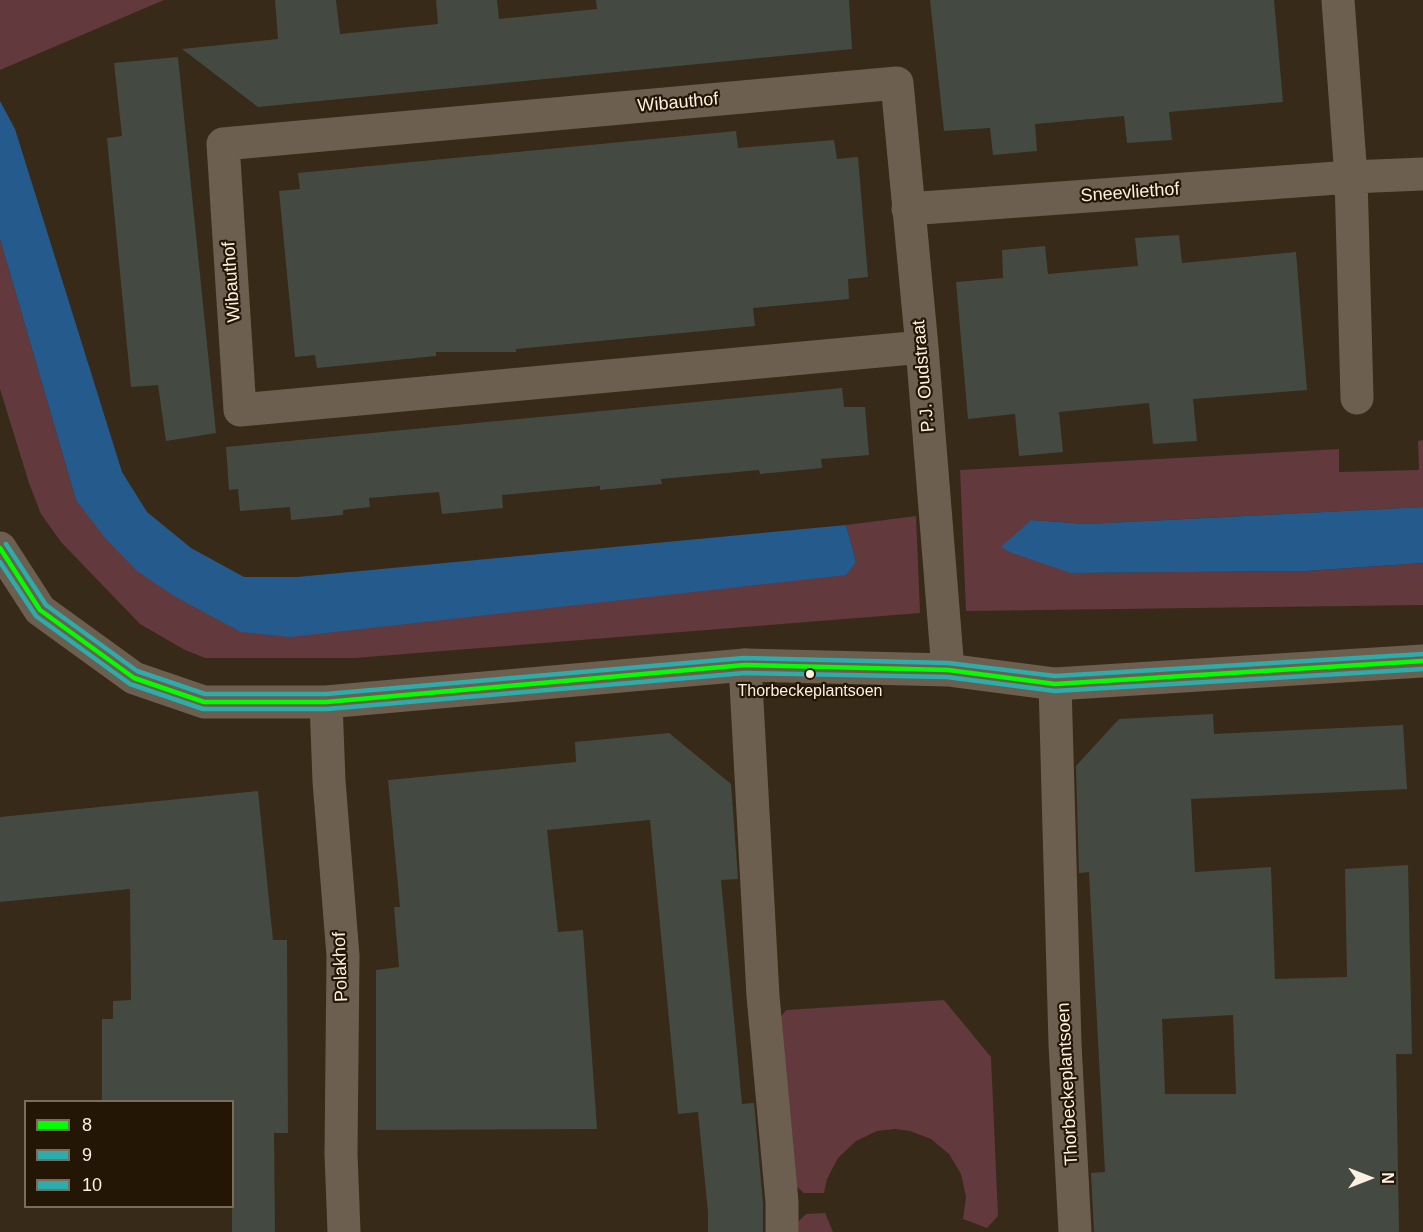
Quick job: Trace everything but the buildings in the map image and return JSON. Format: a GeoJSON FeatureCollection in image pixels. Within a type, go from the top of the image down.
{"type":"FeatureCollection","features":[{"type":"Feature","properties":{"kind":"street"},"geometry":{"type":"LineString","coordinates":[[1338,0],[1351,177],[1357,398]]}},
{"type":"Feature","properties":{"kind":"street","name":"P.J. Oudstraat"},"geometry":{"type":"LineString","coordinates":[[897,83],[922,346],[948,670]]}},
{"type":"Feature","properties":{"kind":"street","name":"Wibauthof"},"geometry":{"type":"LineString","coordinates":[[897,83],[223,144],[240,410],[922,346]]}},
{"type":"Feature","properties":{"kind":"street","name":"Sneevliethof"},"geometry":{"type":"LineString","coordinates":[[908,209],[1351,177],[1423,174]]}},
{"type":"Feature","properties":{"kind":"street"},"geometry":{"type":"LineString","coordinates":[[0,548],[40,610],[134,678],[204,702],[326,702],[745,665],[948,670],[1055,684],[1423,661]]}},
{"type":"Feature","properties":{"kind":"street"},"geometry":{"type":"LineString","coordinates":[[745,665],[763,996],[782,1202],[782,1232]]}},
{"type":"Feature","properties":{"kind":"street","name":"Thorbeckeplantsoen"},"geometry":{"type":"LineString","coordinates":[[1055,684],[1065,1044],[1075,1232]]}},
{"type":"Feature","properties":{"kind":"street","name":"Polakhof"},"geometry":{"type":"LineString","coordinates":[[326,702],[329,781],[343,956],[341,1154],[344,1232]]}},
{"type":"Feature","properties":{"kind":"shaded area"},"geometry":{"type":"Polygon","coordinates":[[[0,0],[164,0],[0,70],[0,0]]]}},
{"type":"Feature","properties":{"kind":"shaded area"},"geometry":{"type":"Polygon","coordinates":[[[0,239],[76,500],[174,596],[856,562],[846,525],[916,516],[920,613],[355,658],[205,658],[185,650],[140,624],[61,542],[41,514],[0,389],[0,239]]]}},
{"type":"Feature","properties":{"kind":"shaded area"},"geometry":{"type":"Polygon","coordinates":[[[1423,440],[1423,507],[1087,524],[1031,520],[1071,573],[1306,571],[1423,563],[1423,605],[966,611],[960,470],[1339,449],[1339,472],[1419,470],[1418,441],[1423,440]]]}},
{"type":"Feature","properties":{"kind":"shaded area"},"geometry":{"type":"Polygon","coordinates":[[[944,1000],[991,1057],[998,1216],[987,1228],[963,1219],[966,1197],[961,1174],[949,1154],[931,1139],[910,1131],[895,1129],[877,1131],[856,1141],[838,1158],[827,1179],[824,1193],[804,1193],[789,1180],[774,1026],[786,1010],[944,1000]]]}},
{"type":"Feature","properties":{"kind":"shaded area"},"geometry":{"type":"Polygon","coordinates":[[[825,1213],[833,1232],[792,1232],[792,1228],[806,1214],[825,1213]]]}},
{"type":"Feature","properties":{"kind":"water"},"geometry":{"type":"Polygon","coordinates":[[[0,101],[15,129],[122,472],[147,512],[191,548],[244,577],[297,577],[846,525],[856,562],[846,575],[290,637],[241,632],[174,596],[137,571],[106,539],[76,500],[0,239],[0,101]]]}},
{"type":"Feature","properties":{"kind":"water"},"geometry":{"type":"Polygon","coordinates":[[[1423,507],[1423,563],[1306,571],[1071,573],[1001,547],[1031,520],[1087,524],[1423,507]]]}},
{"type":"Feature","properties":{"kind":"transit line","name":"10"},"geometry":{"type":"LineString","coordinates":[[6,544],[46,605],[137,671],[205,694],[326,694],[744,658],[948,663],[1055,676],[1423,654]]}},
{"type":"Feature","properties":{"kind":"transit line","name":"8"},"geometry":{"type":"LineString","coordinates":[[0,548],[40,610],[134,678],[204,702],[326,702],[745,665],[948,670],[1055,684],[1423,661]]}},
{"type":"Feature","properties":{"kind":"transit line","name":"9"},"geometry":{"type":"LineString","coordinates":[[0,562],[36,616],[130,684],[203,709],[327,709],[745,673],[947,677],[1055,691],[1423,669]]}},
{"type":"Feature","properties":{"kind":"place","name":"Thorbeckeplantsoen"},"geometry":{"type":"Point","coordinates":[810,674]}}]}
